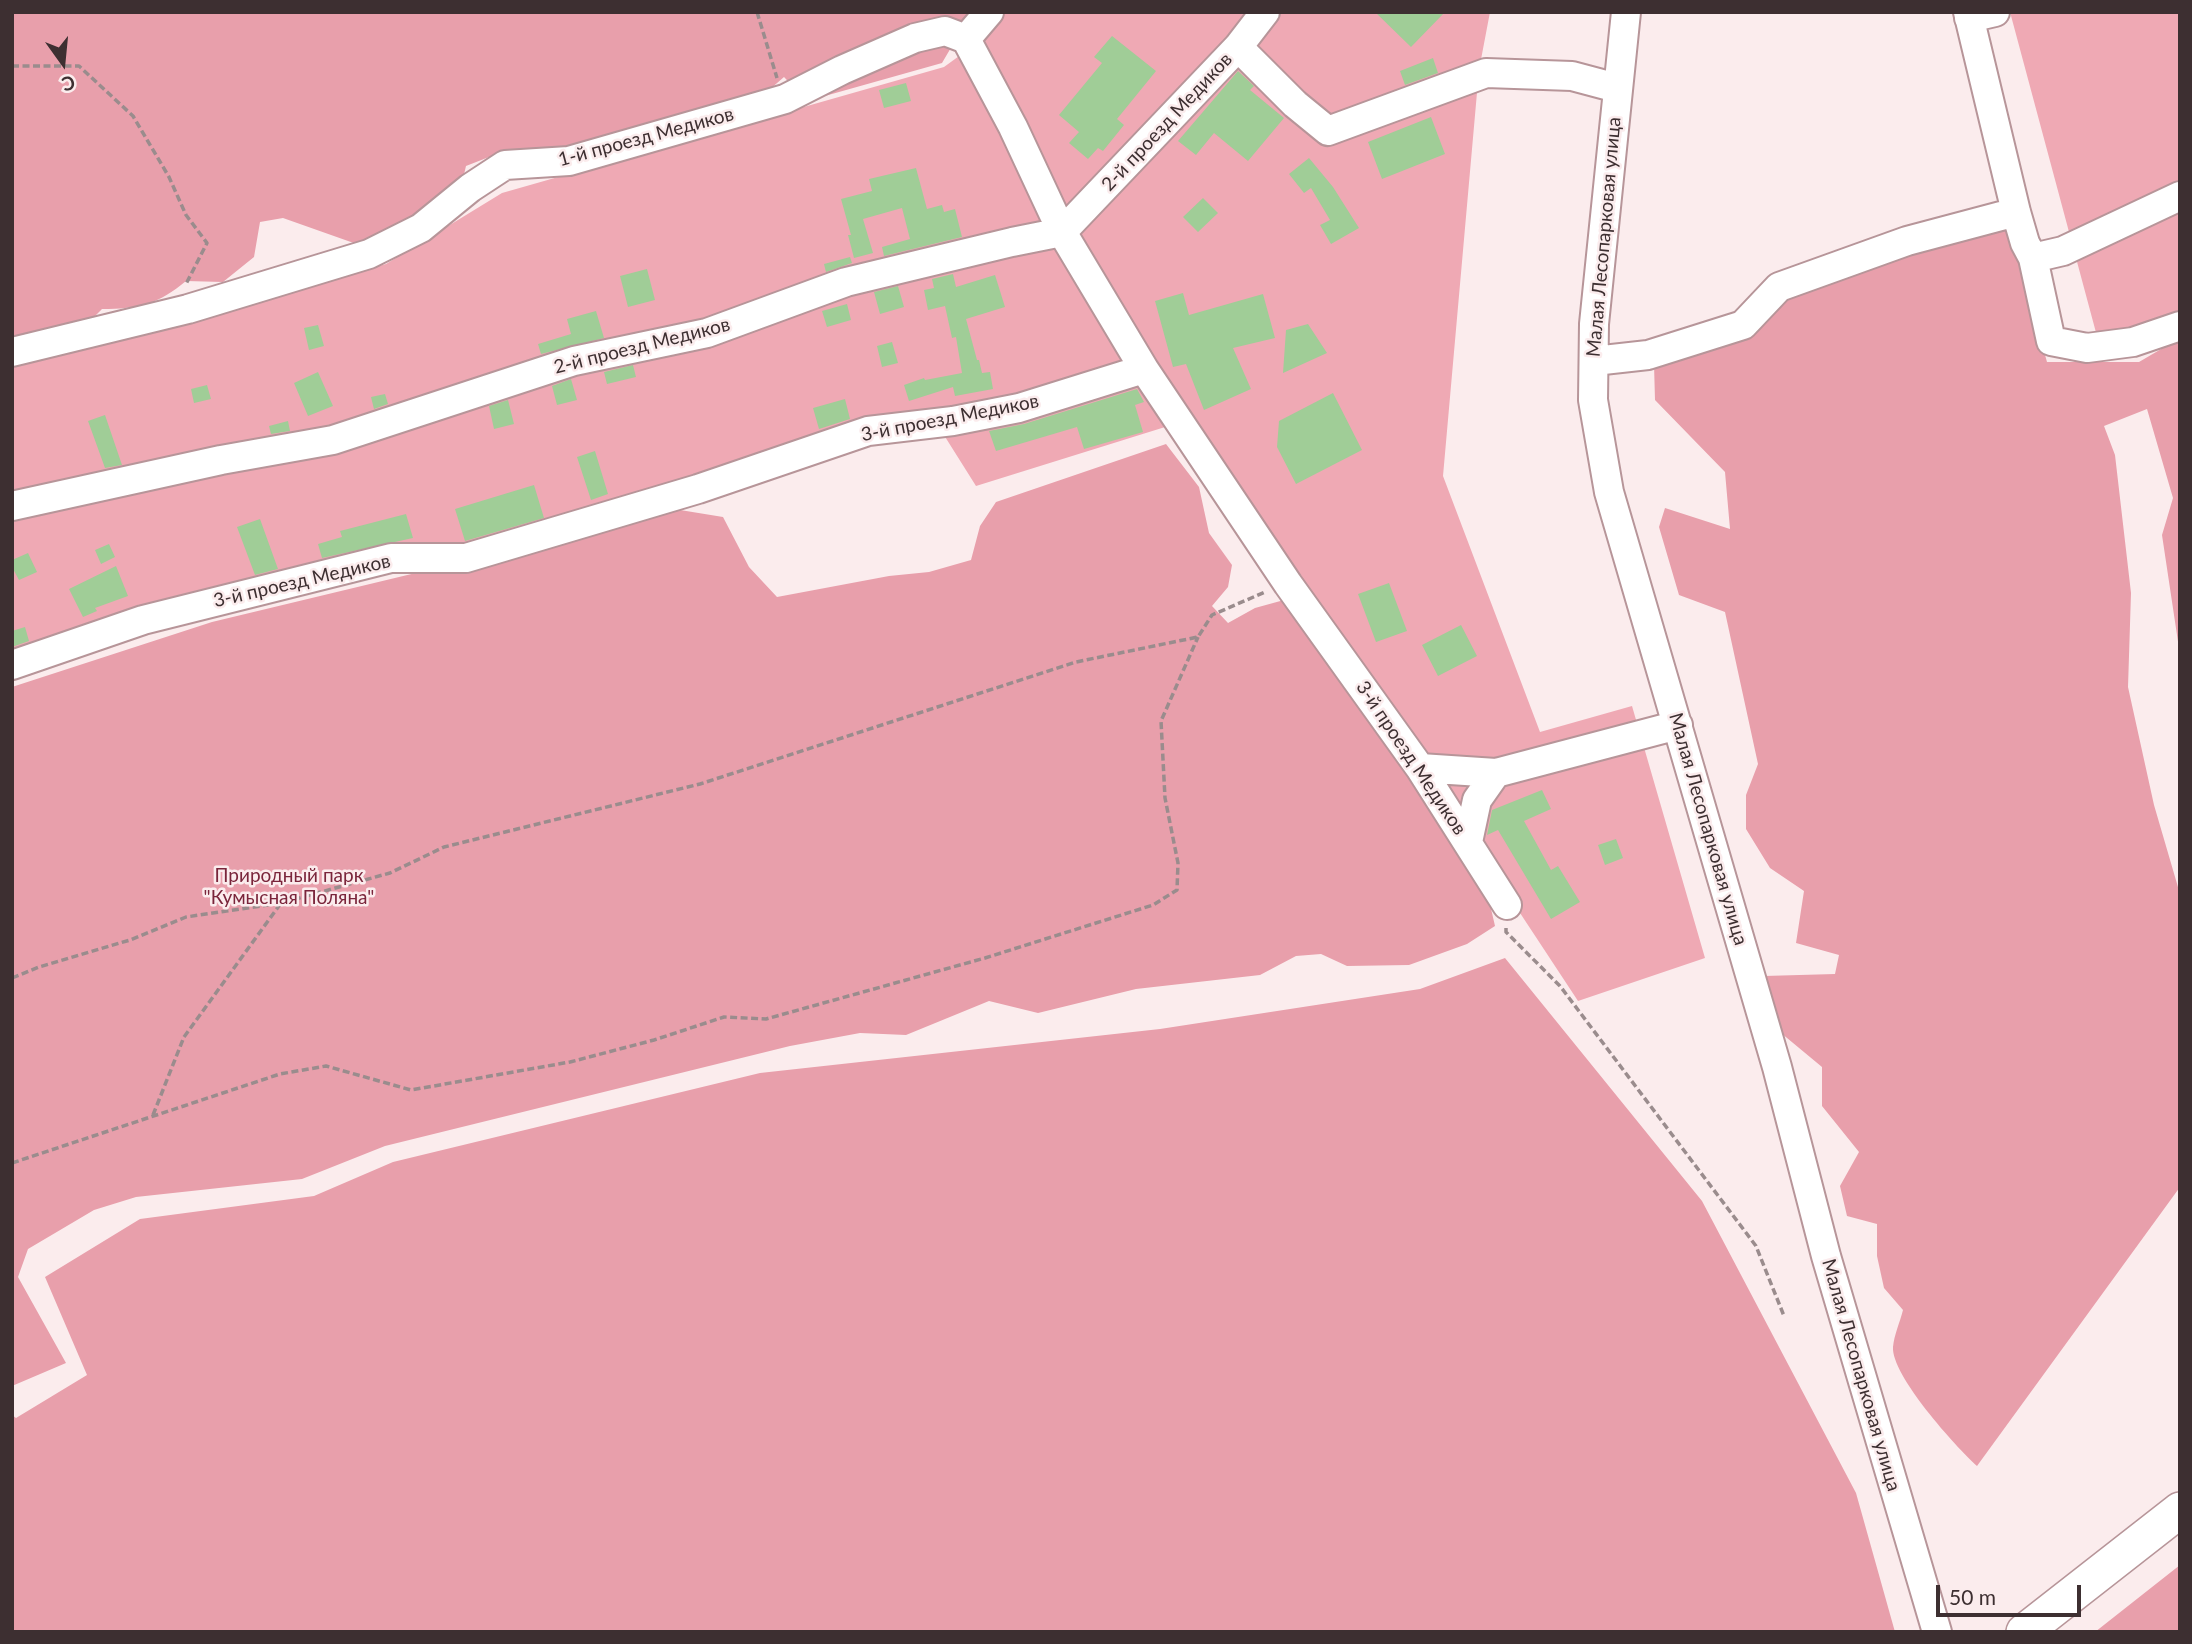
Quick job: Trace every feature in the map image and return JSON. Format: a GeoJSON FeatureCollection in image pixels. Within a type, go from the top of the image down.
{"type":"FeatureCollection","features":[{"type":"Feature","properties":{"kind":"main road"},"geometry":{"type":"LineString","coordinates":[[2024,1632],[2180,1510]]}},
{"type":"Feature","properties":{"kind":"street"},"geometry":{"type":"LineString","coordinates":[[989,12],[966,39],[1013,127],[1062,232],[1144,369]]}},
{"type":"Feature","properties":{"kind":"street","name":"2-й проезд Медиков"},"geometry":{"type":"LineString","coordinates":[[12,506],[222,460],[332,440],[574,361],[707,333],[846,282],[1062,232],[1238,47],[1265,12]]}},
{"type":"Feature","properties":{"kind":"street","name":"Малая Лесопарковая улица"},"geometry":{"type":"LineString","coordinates":[[1626,12],[1594,324],[1593,400],[1609,492],[1777,1067],[1826,1256],[1937,1632]]}},
{"type":"Feature","properties":{"kind":"street"},"geometry":{"type":"LineString","coordinates":[[1977,14],[2016,212],[2025,243],[2033,258],[2051,341],[2087,348],[2133,342],[2180,327]]}},
{"type":"Feature","properties":{"kind":"street","name":"1-й проезд Медиков"},"geometry":{"type":"LineString","coordinates":[[12,352],[188,309],[369,254],[421,228],[470,188],[505,165],[569,161],[785,99],[915,38],[945,31],[966,39]]}},
{"type":"Feature","properties":{"kind":"street"},"geometry":{"type":"LineString","coordinates":[[1238,47],[1295,104],[1328,131],[1486,73],[1572,76],[1617,88]]}},
{"type":"Feature","properties":{"kind":"street"},"geometry":{"type":"LineString","coordinates":[[2033,258],[2063,251],[2180,196]]}},
{"type":"Feature","properties":{"kind":"street"},"geometry":{"type":"LineString","coordinates":[[1594,361],[1648,355],[1743,325],[1779,287],[1906,241],[2016,212]]}},
{"type":"Feature","properties":{"kind":"street","name":"3-й проезд Медиков"},"geometry":{"type":"LineString","coordinates":[[12,665],[143,620],[391,558],[466,558],[698,489],[868,431],[953,421],[1018,408],[1144,369],[1288,584],[1420,768],[1507,905]]}},
{"type":"Feature","properties":{"kind":"street"},"geometry":{"type":"LineString","coordinates":[[1420,768],[1496,774],[1678,725]]}},
{"type":"Feature","properties":{"kind":"street"},"geometry":{"type":"LineString","coordinates":[[1468,842],[1477,800],[1496,774]]}},
{"type":"Feature","properties":{"kind":"path"},"geometry":{"type":"LineString","coordinates":[[757,12],[785,99]]}},
{"type":"Feature","properties":{"kind":"path"},"geometry":{"type":"LineString","coordinates":[[12,66],[79,66],[133,116],[170,177],[187,215],[207,243],[185,286],[188,309]]}},
{"type":"Feature","properties":{"kind":"path"},"geometry":{"type":"LineString","coordinates":[[12,1163],[280,1074],[326,1066],[411,1090],[570,1062],[654,1040],[724,1017],[766,1019],[985,958],[1153,905],[1177,890],[1178,863],[1165,798],[1161,721],[1198,637],[1212,615],[1249,597],[1288,584]]}},
{"type":"Feature","properties":{"kind":"path"},"geometry":{"type":"LineString","coordinates":[[12,978],[39,967],[130,940],[186,917],[281,902],[390,873],[444,847],[700,784],[1076,662],[1198,637]]}},
{"type":"Feature","properties":{"kind":"path"},"geometry":{"type":"LineString","coordinates":[[153,1115],[184,1037],[281,902]]}},
{"type":"Feature","properties":{"kind":"path"},"geometry":{"type":"LineString","coordinates":[[1507,905],[1506,932],[1560,986],[1756,1246],[1784,1316]]}},
{"type":"Feature","properties":{"kind":"shaded area"},"geometry":{"type":"Polygon","coordinates":[[[1003,12],[1490,12],[1479,70],[1443,476],[1540,732],[1632,706],[1705,958],[1578,1001],[1194,418],[976,486],[937,424],[863,421],[523,531],[166,620],[12,674],[12,357],[386,264],[502,193],[944,67],[977,43],[1003,12]]]}},
{"type":"Feature","properties":{"kind":"shaded area"},"geometry":{"type":"Polygon","coordinates":[[[2010,12],[2180,12],[2180,312],[2098,340],[2010,12]]]}},
{"type":"Feature","properties":{"kind":"green space"},"geometry":{"type":"Polygon","coordinates":[[[12,12],[975,12],[966,22],[942,63],[807,101],[784,77],[754,103],[516,160],[489,157],[466,166],[461,187],[365,247],[283,218],[260,222],[254,257],[223,282],[186,281],[167,295],[147,304],[102,309],[89,322],[57,337],[36,331],[27,347],[12,350],[12,12]]]}},
{"type":"Feature","properties":{"kind":"green space"},"geometry":{"type":"Polygon","coordinates":[[[2008,221],[2047,362],[2139,362],[2180,338],[2180,655],[2162,535],[2173,498],[2147,409],[2104,426],[2115,455],[2131,593],[2128,687],[2154,805],[2180,894],[2180,1187],[1977,1466],[1926,1410],[1902,1375],[1895,1359],[1893,1347],[1903,1310],[1884,1288],[1877,1256],[1877,1224],[1847,1216],[1840,1186],[1859,1152],[1822,1106],[1822,1067],[1781,1033],[1764,976],[1835,974],[1839,955],[1796,943],[1804,891],[1770,868],[1746,829],[1746,795],[1758,764],[1725,612],[1679,595],[1659,527],[1665,508],[1730,529],[1725,472],[1655,400],[1654,364],[1683,352],[1753,335],[1783,293],[2008,221]]]}},
{"type":"Feature","properties":{"kind":"green space","name":"Природный парк \"Кумысная Поляна\""},"geometry":{"type":"Polygon","coordinates":[[[1166,444],[1199,487],[1209,533],[1232,565],[1228,587],[1212,606],[1228,623],[1255,608],[1284,600],[1486,887],[1495,926],[1467,944],[1409,965],[1347,966],[1321,954],[1296,956],[1260,975],[1136,989],[1038,1013],[989,1001],[906,1035],[860,1033],[790,1046],[385,1146],[302,1179],[136,1197],[94,1210],[28,1249],[18,1277],[66,1363],[12,1386],[12,687],[212,622],[424,571],[447,574],[674,509],[723,517],[749,567],[777,597],[889,576],[929,572],[971,560],[980,526],[996,502],[1166,444]]]}},
{"type":"Feature","properties":{"kind":"green space"},"geometry":{"type":"Polygon","coordinates":[[[1505,958],[1702,1201],[1856,1493],[1895,1632],[12,1632],[12,1415],[16,1418],[87,1375],[45,1277],[140,1219],[314,1196],[393,1162],[760,1073],[1160,1029],[1420,989],[1505,958]]]}},
{"type":"Feature","properties":{"kind":"green space"},"geometry":{"type":"Polygon","coordinates":[[[2180,1565],[2180,1632],[2095,1632],[2180,1565]]]}},
{"type":"Feature","properties":{"kind":"building"},"geometry":{"type":"Polygon","coordinates":[[[1375,12],[1445,12],[1411,47],[1375,12]]]}},
{"type":"Feature","properties":{"kind":"building"},"geometry":{"type":"Polygon","coordinates":[[[1112,36],[1156,71],[1117,119],[1124,125],[1103,151],[1098,148],[1088,159],[1069,143],[1079,132],[1059,115],[1102,63],[1094,57],[1112,36]]]}},
{"type":"Feature","properties":{"kind":"building"},"geometry":{"type":"Polygon","coordinates":[[[1433,58],[1438,73],[1405,85],[1400,71],[1433,58]]]}},
{"type":"Feature","properties":{"kind":"building"},"geometry":{"type":"Polygon","coordinates":[[[1238,71],[1254,86],[1250,90],[1284,118],[1248,161],[1214,133],[1196,155],[1178,141],[1238,71]]]}},
{"type":"Feature","properties":{"kind":"building"},"geometry":{"type":"Polygon","coordinates":[[[906,83],[911,101],[884,108],[879,90],[906,83]]]}},
{"type":"Feature","properties":{"kind":"building"},"geometry":{"type":"Polygon","coordinates":[[[1431,117],[1445,154],[1382,179],[1368,142],[1431,117]]]}},
{"type":"Feature","properties":{"kind":"building"},"geometry":{"type":"Polygon","coordinates":[[[1309,158],[1333,187],[1359,228],[1331,244],[1320,225],[1330,220],[1311,188],[1304,193],[1289,174],[1309,158]]]}},
{"type":"Feature","properties":{"kind":"building"},"geometry":{"type":"Polygon","coordinates":[[[916,168],[927,209],[942,205],[944,212],[955,209],[962,237],[884,256],[882,247],[910,239],[902,208],[863,219],[873,253],[854,258],[841,199],[872,191],[869,179],[916,168]]]}},
{"type":"Feature","properties":{"kind":"building"},"geometry":{"type":"Polygon","coordinates":[[[1203,198],[1218,213],[1198,232],[1183,217],[1203,198]]]}},
{"type":"Feature","properties":{"kind":"building"},"geometry":{"type":"Polygon","coordinates":[[[850,257],[852,263],[826,272],[824,264],[850,257]]]}},
{"type":"Feature","properties":{"kind":"building"},"geometry":{"type":"Polygon","coordinates":[[[647,269],[655,300],[628,307],[620,276],[647,269]]]}},
{"type":"Feature","properties":{"kind":"building"},"geometry":{"type":"Polygon","coordinates":[[[953,274],[956,287],[995,275],[1005,307],[966,319],[982,373],[990,372],[993,389],[955,396],[953,387],[909,401],[904,385],[924,378],[925,380],[962,373],[956,337],[952,338],[945,306],[928,310],[924,290],[934,288],[932,279],[953,274]]]}},
{"type":"Feature","properties":{"kind":"building"},"geometry":{"type":"Polygon","coordinates":[[[898,286],[904,307],[880,314],[874,292],[898,286]]]}},
{"type":"Feature","properties":{"kind":"building"},"geometry":{"type":"Polygon","coordinates":[[[1183,293],[1189,315],[1263,294],[1275,338],[1233,348],[1251,389],[1204,410],[1186,364],[1173,367],[1155,301],[1183,293]]]}},
{"type":"Feature","properties":{"kind":"building"},"geometry":{"type":"Polygon","coordinates":[[[847,304],[851,320],[827,327],[822,311],[847,304]]]}},
{"type":"Feature","properties":{"kind":"building"},"geometry":{"type":"Polygon","coordinates":[[[596,311],[604,338],[541,354],[538,344],[571,334],[567,319],[596,311]]]}},
{"type":"Feature","properties":{"kind":"building"},"geometry":{"type":"Polygon","coordinates":[[[1308,324],[1327,353],[1283,373],[1286,330],[1308,324]]]}},
{"type":"Feature","properties":{"kind":"building"},"geometry":{"type":"Polygon","coordinates":[[[318,325],[324,346],[309,350],[304,328],[318,325]]]}},
{"type":"Feature","properties":{"kind":"building"},"geometry":{"type":"Polygon","coordinates":[[[892,342],[898,363],[882,367],[877,346],[892,342]]]}},
{"type":"Feature","properties":{"kind":"building"},"geometry":{"type":"Polygon","coordinates":[[[633,365],[636,377],[607,384],[604,372],[633,365]]]}},
{"type":"Feature","properties":{"kind":"building"},"geometry":{"type":"Polygon","coordinates":[[[318,372],[333,406],[308,416],[294,383],[318,372]]]}},
{"type":"Feature","properties":{"kind":"building"},"geometry":{"type":"Polygon","coordinates":[[[571,379],[577,400],[557,405],[552,386],[571,379]]]}},
{"type":"Feature","properties":{"kind":"building"},"geometry":{"type":"Polygon","coordinates":[[[207,385],[211,399],[194,403],[191,389],[207,385]]]}},
{"type":"Feature","properties":{"kind":"building"},"geometry":{"type":"Polygon","coordinates":[[[1137,389],[1144,402],[1135,405],[1143,432],[1084,449],[1077,427],[996,451],[989,431],[1024,424],[1137,389]]]}},
{"type":"Feature","properties":{"kind":"building"},"geometry":{"type":"Polygon","coordinates":[[[1333,393],[1362,450],[1296,484],[1277,447],[1279,421],[1333,393]]]}},
{"type":"Feature","properties":{"kind":"building"},"geometry":{"type":"Polygon","coordinates":[[[385,394],[388,404],[374,409],[371,397],[385,394]]]}},
{"type":"Feature","properties":{"kind":"building"},"geometry":{"type":"Polygon","coordinates":[[[845,399],[850,419],[819,429],[813,408],[845,399]]]}},
{"type":"Feature","properties":{"kind":"building"},"geometry":{"type":"Polygon","coordinates":[[[508,400],[514,424],[494,429],[489,406],[508,400]]]}},
{"type":"Feature","properties":{"kind":"building"},"geometry":{"type":"Polygon","coordinates":[[[105,415],[122,465],[105,468],[88,421],[105,415]]]}},
{"type":"Feature","properties":{"kind":"building"},"geometry":{"type":"Polygon","coordinates":[[[288,421],[290,431],[271,434],[269,426],[288,421]]]}},
{"type":"Feature","properties":{"kind":"building"},"geometry":{"type":"Polygon","coordinates":[[[595,451],[608,494],[591,500],[577,457],[595,451]]]}},
{"type":"Feature","properties":{"kind":"building"},"geometry":{"type":"Polygon","coordinates":[[[534,485],[544,518],[465,541],[455,509],[534,485]]]}},
{"type":"Feature","properties":{"kind":"building"},"geometry":{"type":"Polygon","coordinates":[[[406,514],[413,538],[322,558],[318,544],[342,537],[340,531],[406,514]]]}},
{"type":"Feature","properties":{"kind":"building"},"geometry":{"type":"Polygon","coordinates":[[[260,519],[278,569],[255,575],[237,527],[260,519]]]}},
{"type":"Feature","properties":{"kind":"building"},"geometry":{"type":"Polygon","coordinates":[[[109,544],[115,557],[101,564],[95,550],[109,544]]]}},
{"type":"Feature","properties":{"kind":"building"},"geometry":{"type":"Polygon","coordinates":[[[28,553],[37,572],[19,580],[12,567],[12,560],[28,553]]]}},
{"type":"Feature","properties":{"kind":"building"},"geometry":{"type":"Polygon","coordinates":[[[116,566],[128,596],[95,608],[97,611],[83,617],[69,589],[116,566]]]}},
{"type":"Feature","properties":{"kind":"building"},"geometry":{"type":"Polygon","coordinates":[[[1389,583],[1407,631],[1376,642],[1358,594],[1389,583]]]}},
{"type":"Feature","properties":{"kind":"building"},"geometry":{"type":"Polygon","coordinates":[[[1461,625],[1477,656],[1438,676],[1422,645],[1461,625]]]}},
{"type":"Feature","properties":{"kind":"building"},"geometry":{"type":"Polygon","coordinates":[[[25,627],[29,641],[12,647],[12,631],[25,627]]]}},
{"type":"Feature","properties":{"kind":"building"},"geometry":{"type":"Polygon","coordinates":[[[1542,790],[1551,809],[1524,821],[1551,870],[1558,866],[1580,902],[1551,919],[1498,830],[1487,835],[1492,810],[1542,790]]]}},
{"type":"Feature","properties":{"kind":"building"},"geometry":{"type":"Polygon","coordinates":[[[1616,839],[1623,858],[1605,865],[1598,845],[1616,839]]]}}]}
